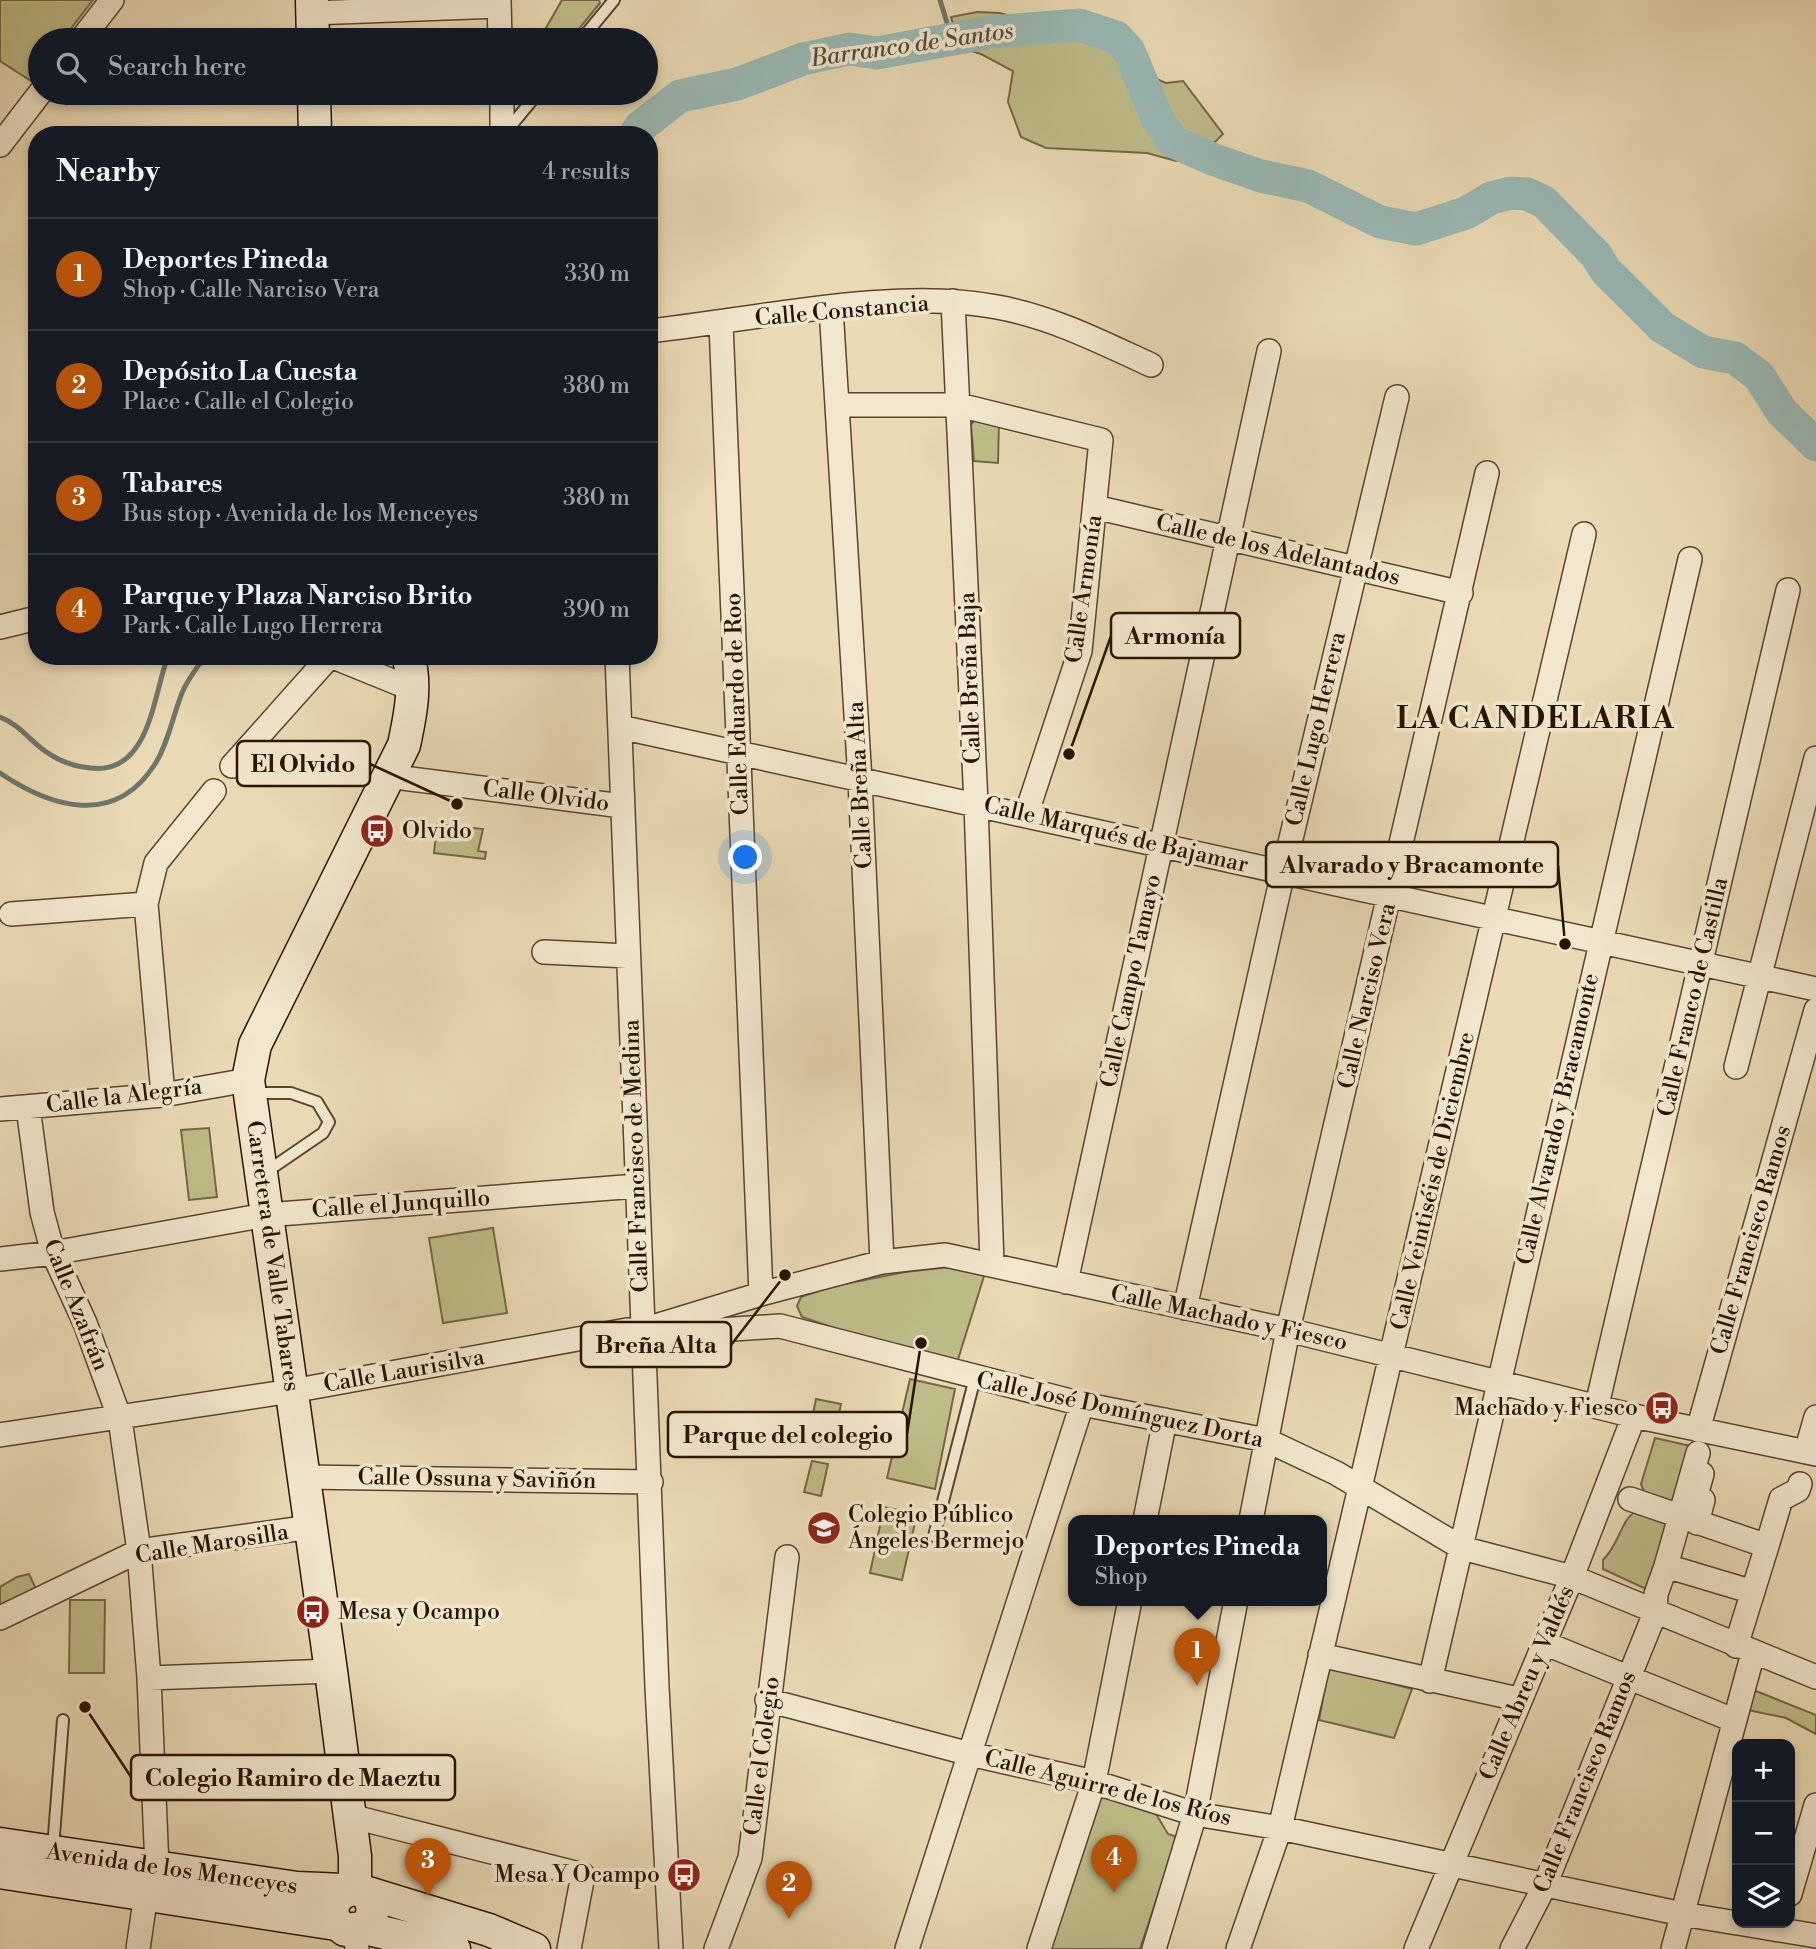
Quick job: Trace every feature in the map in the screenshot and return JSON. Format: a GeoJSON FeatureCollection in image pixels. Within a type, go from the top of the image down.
{"type":"FeatureCollection","features":[{"type":"Feature","properties":{"kind":"main road"},"geometry":{"type":"LineString","coordinates":[[314,105],[315,126]]}},
{"type":"Feature","properties":{"kind":"main road","name":"Carretera de Valle Tabares"},"geometry":{"type":"LineString","coordinates":[[353,1933],[372,1919],[373,1905],[356,1891],[350,1816],[331,1671],[249,1086],[255,1045],[404,745],[412,689],[409,665]]}},
{"type":"Feature","properties":{"kind":"main road","name":"Avenida de los Menceyes"},"geometry":{"type":"LineString","coordinates":[[0,1843],[52,1851],[353,1933],[454,1949]]}},
{"type":"Feature","properties":{"kind":"main road","name":"Avenida de los Menceyes"},"geometry":{"type":"LineString","coordinates":[[0,1872],[356,1891],[489,1930],[534,1949]]}},
{"type":"Feature","properties":{"kind":"street"},"geometry":{"type":"LineString","coordinates":[[90,28],[112,0]]}},
{"type":"Feature","properties":{"kind":"street"},"geometry":{"type":"LineString","coordinates":[[312,18],[499,3],[500,28]]}},
{"type":"Feature","properties":{"kind":"street"},"geometry":{"type":"LineString","coordinates":[[0,145],[31,105]]}},
{"type":"Feature","properties":{"kind":"street"},"geometry":{"type":"LineString","coordinates":[[502,105],[502,126]]}},
{"type":"Feature","properties":{"kind":"street","name":"Calle Constancia"},"geometry":{"type":"LineString","coordinates":[[658,330],[831,308],[953,301],[998,307],[1062,324],[1151,365]]}},
{"type":"Feature","properties":{"kind":"street","name":"Calle Breña Baja"},"geometry":{"type":"LineString","coordinates":[[953,301],[976,804],[992,1264]]}},
{"type":"Feature","properties":{"kind":"street","name":"Calle Breña Alta"},"geometry":{"type":"LineString","coordinates":[[831,308],[860,780],[882,1262]]}},
{"type":"Feature","properties":{"kind":"street","name":"Calle Eduardo de Roo"},"geometry":{"type":"LineString","coordinates":[[721,324],[739,753],[770,1291],[780,1326]]}},
{"type":"Feature","properties":{"kind":"street","name":"Calle Campo Tamayo"},"geometry":{"type":"LineString","coordinates":[[1066,1282],[1226,538],[1269,351]]}},
{"type":"Feature","properties":{"kind":"street","name":"Calle Lugo Herrera"},"geometry":{"type":"LineString","coordinates":[[1185,1308],[1283,872],[1397,397]]}},
{"type":"Feature","properties":{"kind":"street"},"geometry":{"type":"LineString","coordinates":[[838,405],[959,405]]}},
{"type":"Feature","properties":{"kind":"street","name":"Calle Armonía"},"geometry":{"type":"LineString","coordinates":[[959,405],[1101,440],[1080,650],[1026,815]]}},
{"type":"Feature","properties":{"kind":"street","name":"Calle Narciso Vera"},"geometry":{"type":"LineString","coordinates":[[1252,1515],[1288,1330],[1487,473]]}},
{"type":"Feature","properties":{"kind":"street","name":"Calle de los Adelantados"},"geometry":{"type":"LineString","coordinates":[[1096,507],[1461,593]]}},
{"type":"Feature","properties":{"kind":"street","name":"Calle Veintiséis de Diciembre"},"geometry":{"type":"LineString","coordinates":[[1237,1949],[1280,1828],[1496,919],[1584,534]]}},
{"type":"Feature","properties":{"kind":"street","name":"Calle Alvarado y Bracamonte"},"geometry":{"type":"LineString","coordinates":[[1430,1681],[1462,1548],[1497,1382],[1690,559]]}},
{"type":"Feature","properties":{"kind":"street","name":"Calle Franco de Castilla"},"geometry":{"type":"LineString","coordinates":[[1597,1405],[1788,590]]}},
{"type":"Feature","properties":{"kind":"street"},"geometry":{"type":"LineString","coordinates":[[0,627],[28,620]]}},
{"type":"Feature","properties":{"kind":"street"},"geometry":{"type":"LineString","coordinates":[[232,766],[323,665]]}},
{"type":"Feature","properties":{"kind":"street"},"geometry":{"type":"LineString","coordinates":[[353,665],[412,689]]}},
{"type":"Feature","properties":{"kind":"street","name":"Calle Francisco de Medina"},"geometry":{"type":"LineString","coordinates":[[617,665],[642,1330],[671,1949]]}},
{"type":"Feature","properties":{"kind":"street","name":"Calle Marqués de Bajamar"},"geometry":{"type":"LineString","coordinates":[[620,727],[1816,989]]}},
{"type":"Feature","properties":{"kind":"street"},"geometry":{"type":"LineString","coordinates":[[1736,1067],[1816,758]]}},
{"type":"Feature","properties":{"kind":"street","name":"Calle Olvido"},"geometry":{"type":"LineString","coordinates":[[387,776],[622,806]]}},
{"type":"Feature","properties":{"kind":"street"},"geometry":{"type":"LineString","coordinates":[[163,1095],[145,904],[156,863],[214,791]]}},
{"type":"Feature","properties":{"kind":"street"},"geometry":{"type":"LineString","coordinates":[[11,915],[145,904]]}},
{"type":"Feature","properties":{"kind":"street"},"geometry":{"type":"LineString","coordinates":[[544,952],[628,957]]}},
{"type":"Feature","properties":{"kind":"street","name":"Calle Francisco Ramos"},"geometry":{"type":"LineString","coordinates":[[1512,1949],[1545,1885],[1627,1676],[1655,1613],[1656,1594],[1666,1566],[1689,1519],[1703,1500],[1695,1499],[1706,1431],[1816,1010]]}},
{"type":"Feature","properties":{"kind":"street","name":"Calle la Alegría"},"geometry":{"type":"LineString","coordinates":[[0,1109],[249,1086]]}},
{"type":"Feature","properties":{"kind":"street","name":"Calle Azafrán"},"geometry":{"type":"LineString","coordinates":[[28,1107],[42,1212],[53,1253],[85,1323],[120,1419],[139,1551],[149,1678],[151,1880],[138,1949]]}},
{"type":"Feature","properties":{"kind":"street","name":"Calle el Junquillo"},"geometry":{"type":"LineString","coordinates":[[0,1259],[53,1253],[266,1215],[637,1186]]}},
{"type":"Feature","properties":{"kind":"street","name":"Calle Machado y Fiesco"},"geometry":{"type":"LineString","coordinates":[[642,1330],[770,1291],[882,1262],[945,1255],[1392,1354],[1634,1416],[1811,1453]]}},
{"type":"Feature","properties":{"kind":"street","name":"Calle José Domínguez Dorta"},"geometry":{"type":"LineString","coordinates":[[642,1330],[675,1333],[780,1326],[1082,1404],[1266,1440],[1361,1488],[1462,1548],[1573,1577],[1816,1678]]}},
{"type":"Feature","properties":{"kind":"street","name":"Calle Laurisilva"},"geometry":{"type":"LineString","coordinates":[[0,1435],[292,1391],[642,1330]]}},
{"type":"Feature","properties":{"kind":"street"},"geometry":{"type":"LineString","coordinates":[[906,1949],[1082,1404]]}},
{"type":"Feature","properties":{"kind":"street","name":"Calle Abreu y Valdés"},"geometry":{"type":"LineString","coordinates":[[1416,1949],[1518,1699],[1573,1577],[1634,1416]]}},
{"type":"Feature","properties":{"kind":"street"},"geometry":{"type":"LineString","coordinates":[[1811,1453],[1816,1417]]}},
{"type":"Feature","properties":{"kind":"street"},"geometry":{"type":"LineString","coordinates":[[1146,1515],[1165,1420]]}},
{"type":"Feature","properties":{"kind":"street","name":"Calle Francisco Ramos"},"geometry":{"type":"LineString","coordinates":[[1689,1519],[1698,1453]]}},
{"type":"Feature","properties":{"kind":"street","name":"Calle Ossuna y Saviñón"},"geometry":{"type":"LineString","coordinates":[[303,1477],[650,1482]]}},
{"type":"Feature","properties":{"kind":"street"},"geometry":{"type":"LineString","coordinates":[[1673,1949],[1733,1720],[1753,1592],[1781,1499],[1805,1484]]}},
{"type":"Feature","properties":{"kind":"street"},"geometry":{"type":"LineString","coordinates":[[1630,1499],[1767,1546]]}},
{"type":"Feature","properties":{"kind":"street","name":"Calle Marosilla"},"geometry":{"type":"LineString","coordinates":[[0,1618],[139,1551],[311,1527]]}},
{"type":"Feature","properties":{"kind":"street","name":"Calle el Colegio"},"geometry":{"type":"LineString","coordinates":[[716,1949],[750,1858],[767,1700],[787,1557]]}},
{"type":"Feature","properties":{"kind":"street"},"geometry":{"type":"LineString","coordinates":[[1666,1566],[1753,1592]]}},
{"type":"Feature","properties":{"kind":"street"},"geometry":{"type":"LineString","coordinates":[[1039,1949],[1094,1782],[1129,1606]]}},
{"type":"Feature","properties":{"kind":"street"},"geometry":{"type":"LineString","coordinates":[[1154,1949],[1195,1814],[1235,1606]]}},
{"type":"Feature","properties":{"kind":"street"},"geometry":{"type":"LineString","coordinates":[[1544,1643],[1733,1720]]}},
{"type":"Feature","properties":{"kind":"street"},"geometry":{"type":"LineString","coordinates":[[1320,1655],[1518,1699]]}},
{"type":"Feature","properties":{"kind":"street"},"geometry":{"type":"LineString","coordinates":[[149,1678],[331,1671]]}},
{"type":"Feature","properties":{"kind":"street","name":"Calle Aguirre de los Ríos"},"geometry":{"type":"LineString","coordinates":[[767,1700],[970,1754],[1094,1782],[1195,1814],[1280,1828],[1682,1914],[1732,1922]]}},
{"type":"Feature","properties":{"kind":"street"},"geometry":{"type":"LineString","coordinates":[[1795,1877],[1816,1805]]}},
{"type":"Feature","properties":{"kind":"street"},"geometry":{"type":"LineString","coordinates":[[350,1816],[583,1875],[569,1949]]}},
{"type":"Feature","properties":{"kind":"street","name":"Calle Aguirre de los Ríos"},"geometry":{"type":"LineString","coordinates":[[1756,1928],[1778,1934],[1816,1936]]}},
{"type":"Feature","properties":{"kind":"lane"},"geometry":{"type":"LineString","coordinates":[[591,28],[614,0]]}},
{"type":"Feature","properties":{"kind":"lane"},"geometry":{"type":"LineString","coordinates":[[510,126],[528,105]]}},
{"type":"Feature","properties":{"kind":"lane"},"geometry":{"type":"LineString","coordinates":[[249,1086],[291,1093],[317,1102],[329,1122],[323,1133],[261,1175]]}},
{"type":"Feature","properties":{"kind":"lane"},"geometry":{"type":"LineString","coordinates":[[934,1536],[975,1378]]}},
{"type":"Feature","properties":{"kind":"lane"},"geometry":{"type":"LineString","coordinates":[[52,1851],[63,1720]]}},
{"type":"Feature","properties":{"kind":"shaded area"},"geometry":{"type":"Polygon","coordinates":[[[0,0],[93,0],[71,28],[28,28],[28,79],[0,61],[0,0]]]}},
{"type":"Feature","properties":{"kind":"shaded area"},"geometry":{"type":"Polygon","coordinates":[[[562,0],[599,0],[600,3],[580,28],[546,28],[562,0]]]}},
{"type":"Feature","properties":{"kind":"shaded area"},"geometry":{"type":"Polygon","coordinates":[[[977,12],[1000,13],[1094,40],[1116,51],[1127,67],[1166,83],[1183,81],[1223,134],[1213,144],[1176,161],[1147,153],[1046,148],[1021,137],[1008,102],[1013,71],[981,54],[960,47],[951,17],[977,12]]]}},
{"type":"Feature","properties":{"kind":"shaded area"},"geometry":{"type":"Polygon","coordinates":[[[977,417],[999,422],[998,463],[974,461],[971,425],[977,417]]]}},
{"type":"Feature","properties":{"kind":"shaded area"},"geometry":{"type":"Polygon","coordinates":[[[437,824],[483,829],[478,851],[486,852],[485,859],[434,853],[437,824]]]}},
{"type":"Feature","properties":{"kind":"shaded area"},"geometry":{"type":"Polygon","coordinates":[[[209,1128],[217,1197],[189,1200],[181,1130],[209,1128]]]}},
{"type":"Feature","properties":{"kind":"shaded area"},"geometry":{"type":"Polygon","coordinates":[[[493,1228],[507,1313],[443,1323],[429,1238],[493,1228]]]}},
{"type":"Feature","properties":{"kind":"shaded area"},"geometry":{"type":"Polygon","coordinates":[[[949,1267],[985,1273],[955,1369],[802,1317],[797,1306],[801,1297],[829,1287],[905,1272],[949,1267]]]}},
{"type":"Feature","properties":{"kind":"shaded area"},"geometry":{"type":"Polygon","coordinates":[[[910,1379],[955,1389],[935,1489],[887,1478],[910,1379]]]}},
{"type":"Feature","properties":{"kind":"shaded area"},"geometry":{"type":"Polygon","coordinates":[[[816,1399],[841,1404],[835,1433],[810,1428],[816,1399]]]}},
{"type":"Feature","properties":{"kind":"shaded area"},"geometry":{"type":"Polygon","coordinates":[[[1655,1438],[1695,1447],[1676,1503],[1650,1496],[1641,1484],[1655,1438]]]}},
{"type":"Feature","properties":{"kind":"shaded area"},"geometry":{"type":"Polygon","coordinates":[[[812,1461],[828,1464],[821,1496],[804,1492],[812,1461]]]}},
{"type":"Feature","properties":{"kind":"shaded area"},"geometry":{"type":"Polygon","coordinates":[[[884,1507],[917,1514],[902,1580],[870,1573],[884,1507]]]}},
{"type":"Feature","properties":{"kind":"shaded area"},"geometry":{"type":"Polygon","coordinates":[[[1635,1512],[1671,1522],[1646,1589],[1603,1569],[1603,1560],[1626,1521],[1635,1512]]]}},
{"type":"Feature","properties":{"kind":"shaded area"},"geometry":{"type":"Polygon","coordinates":[[[29,1574],[36,1589],[0,1606],[0,1587],[17,1577],[29,1574]]]}},
{"type":"Feature","properties":{"kind":"shaded area"},"geometry":{"type":"Polygon","coordinates":[[[70,1600],[105,1600],[104,1673],[69,1673],[70,1600]]]}},
{"type":"Feature","properties":{"kind":"shaded area"},"geometry":{"type":"Polygon","coordinates":[[[1329,1667],[1412,1689],[1394,1738],[1319,1720],[1329,1667]]]}},
{"type":"Feature","properties":{"kind":"shaded area"},"geometry":{"type":"Polygon","coordinates":[[[1751,1689],[1816,1715],[1816,1734],[1786,1718],[1743,1709],[1751,1689]]]}},
{"type":"Feature","properties":{"kind":"shaded area"},"geometry":{"type":"Polygon","coordinates":[[[1100,1794],[1156,1814],[1168,1834],[1177,1837],[1140,1949],[1050,1949],[1100,1794]]]}},
{"type":"Feature","properties":{"kind":"waterway"},"geometry":{"type":"LineString","coordinates":[[940,0],[952,39]]}},
{"type":"Feature","properties":{"kind":"waterway","name":"Barranco de Santos"},"geometry":{"type":"LineString","coordinates":[[641,126],[680,96],[737,84],[803,59],[849,49],[877,53],[991,32],[1079,25],[1116,37],[1129,51],[1157,118],[1172,141],[1212,159],[1261,176],[1308,186],[1380,222],[1416,229],[1466,213],[1491,198],[1511,193],[1527,194],[1544,202],[1596,255],[1606,271],[1662,327],[1703,352],[1735,358],[1759,376],[1782,412],[1816,445]]}},
{"type":"Feature","properties":{"kind":"waterway","name":"Barranco de Santos"},"geometry":{"type":"LineString","coordinates":[[0,717],[14,725],[44,751],[61,760],[75,766],[111,767],[126,759],[137,746],[153,710],[165,665]]}},
{"type":"Feature","properties":{"kind":"waterway"},"geometry":{"type":"LineString","coordinates":[[0,773],[41,795],[61,802],[102,804],[121,797],[139,784],[155,764],[184,688],[199,665]]}},
{"type":"Feature","properties":{"kind":"place","name":"Armonía"},"geometry":{"type":"Point","coordinates":[1069,754]}},
{"type":"Feature","properties":{"kind":"place","name":"El Olvido"},"geometry":{"type":"Point","coordinates":[457,804]}},
{"type":"Feature","properties":{"kind":"place","name":"Olvido"},"geometry":{"type":"Point","coordinates":[377,831]}},
{"type":"Feature","properties":{"kind":"place","name":"Alvarado y Bracamonte"},"geometry":{"type":"Point","coordinates":[1565,944]}},
{"type":"Feature","properties":{"kind":"place","name":"Breña Alta"},"geometry":{"type":"Point","coordinates":[785,1275]}},
{"type":"Feature","properties":{"kind":"place","name":"Parque del colegio"},"geometry":{"type":"Point","coordinates":[921,1343]}},
{"type":"Feature","properties":{"kind":"place","name":"Machado y Fiesco"},"geometry":{"type":"Point","coordinates":[1662,1408]}},
{"type":"Feature","properties":{"kind":"place","name":"Colegio Público Ángeles Bermejo"},"geometry":{"type":"Point","coordinates":[824,1528]}},
{"type":"Feature","properties":{"kind":"place","name":"Mesa y Ocampo"},"geometry":{"type":"Point","coordinates":[313,1612]}},
{"type":"Feature","properties":{"kind":"place","name":"Deportes Pineda"},"geometry":{"type":"Point","coordinates":[1197,1686]}},
{"type":"Feature","properties":{"kind":"place","name":"Colegio Ramiro de Maeztu"},"geometry":{"type":"Point","coordinates":[85,1707]}},
{"type":"Feature","properties":{"kind":"place","name":"Mesa Y Ocampo"},"geometry":{"type":"Point","coordinates":[684,1875]}},
{"type":"Feature","properties":{"kind":"place","name":"Parque y Plaza Narciso Brito"},"geometry":{"type":"Point","coordinates":[1114,1893]}},
{"type":"Feature","properties":{"kind":"place","name":"Tabares"},"geometry":{"type":"Point","coordinates":[428,1896]}},
{"type":"Feature","properties":{"kind":"place","name":"Depósito La Cuesta"},"geometry":{"type":"Point","coordinates":[789,1919]}},
{"type":"Feature","properties":{"kind":"district","name":"LA CANDELARIA"},"geometry":{"type":"Point","coordinates":[1536,719]}}]}
